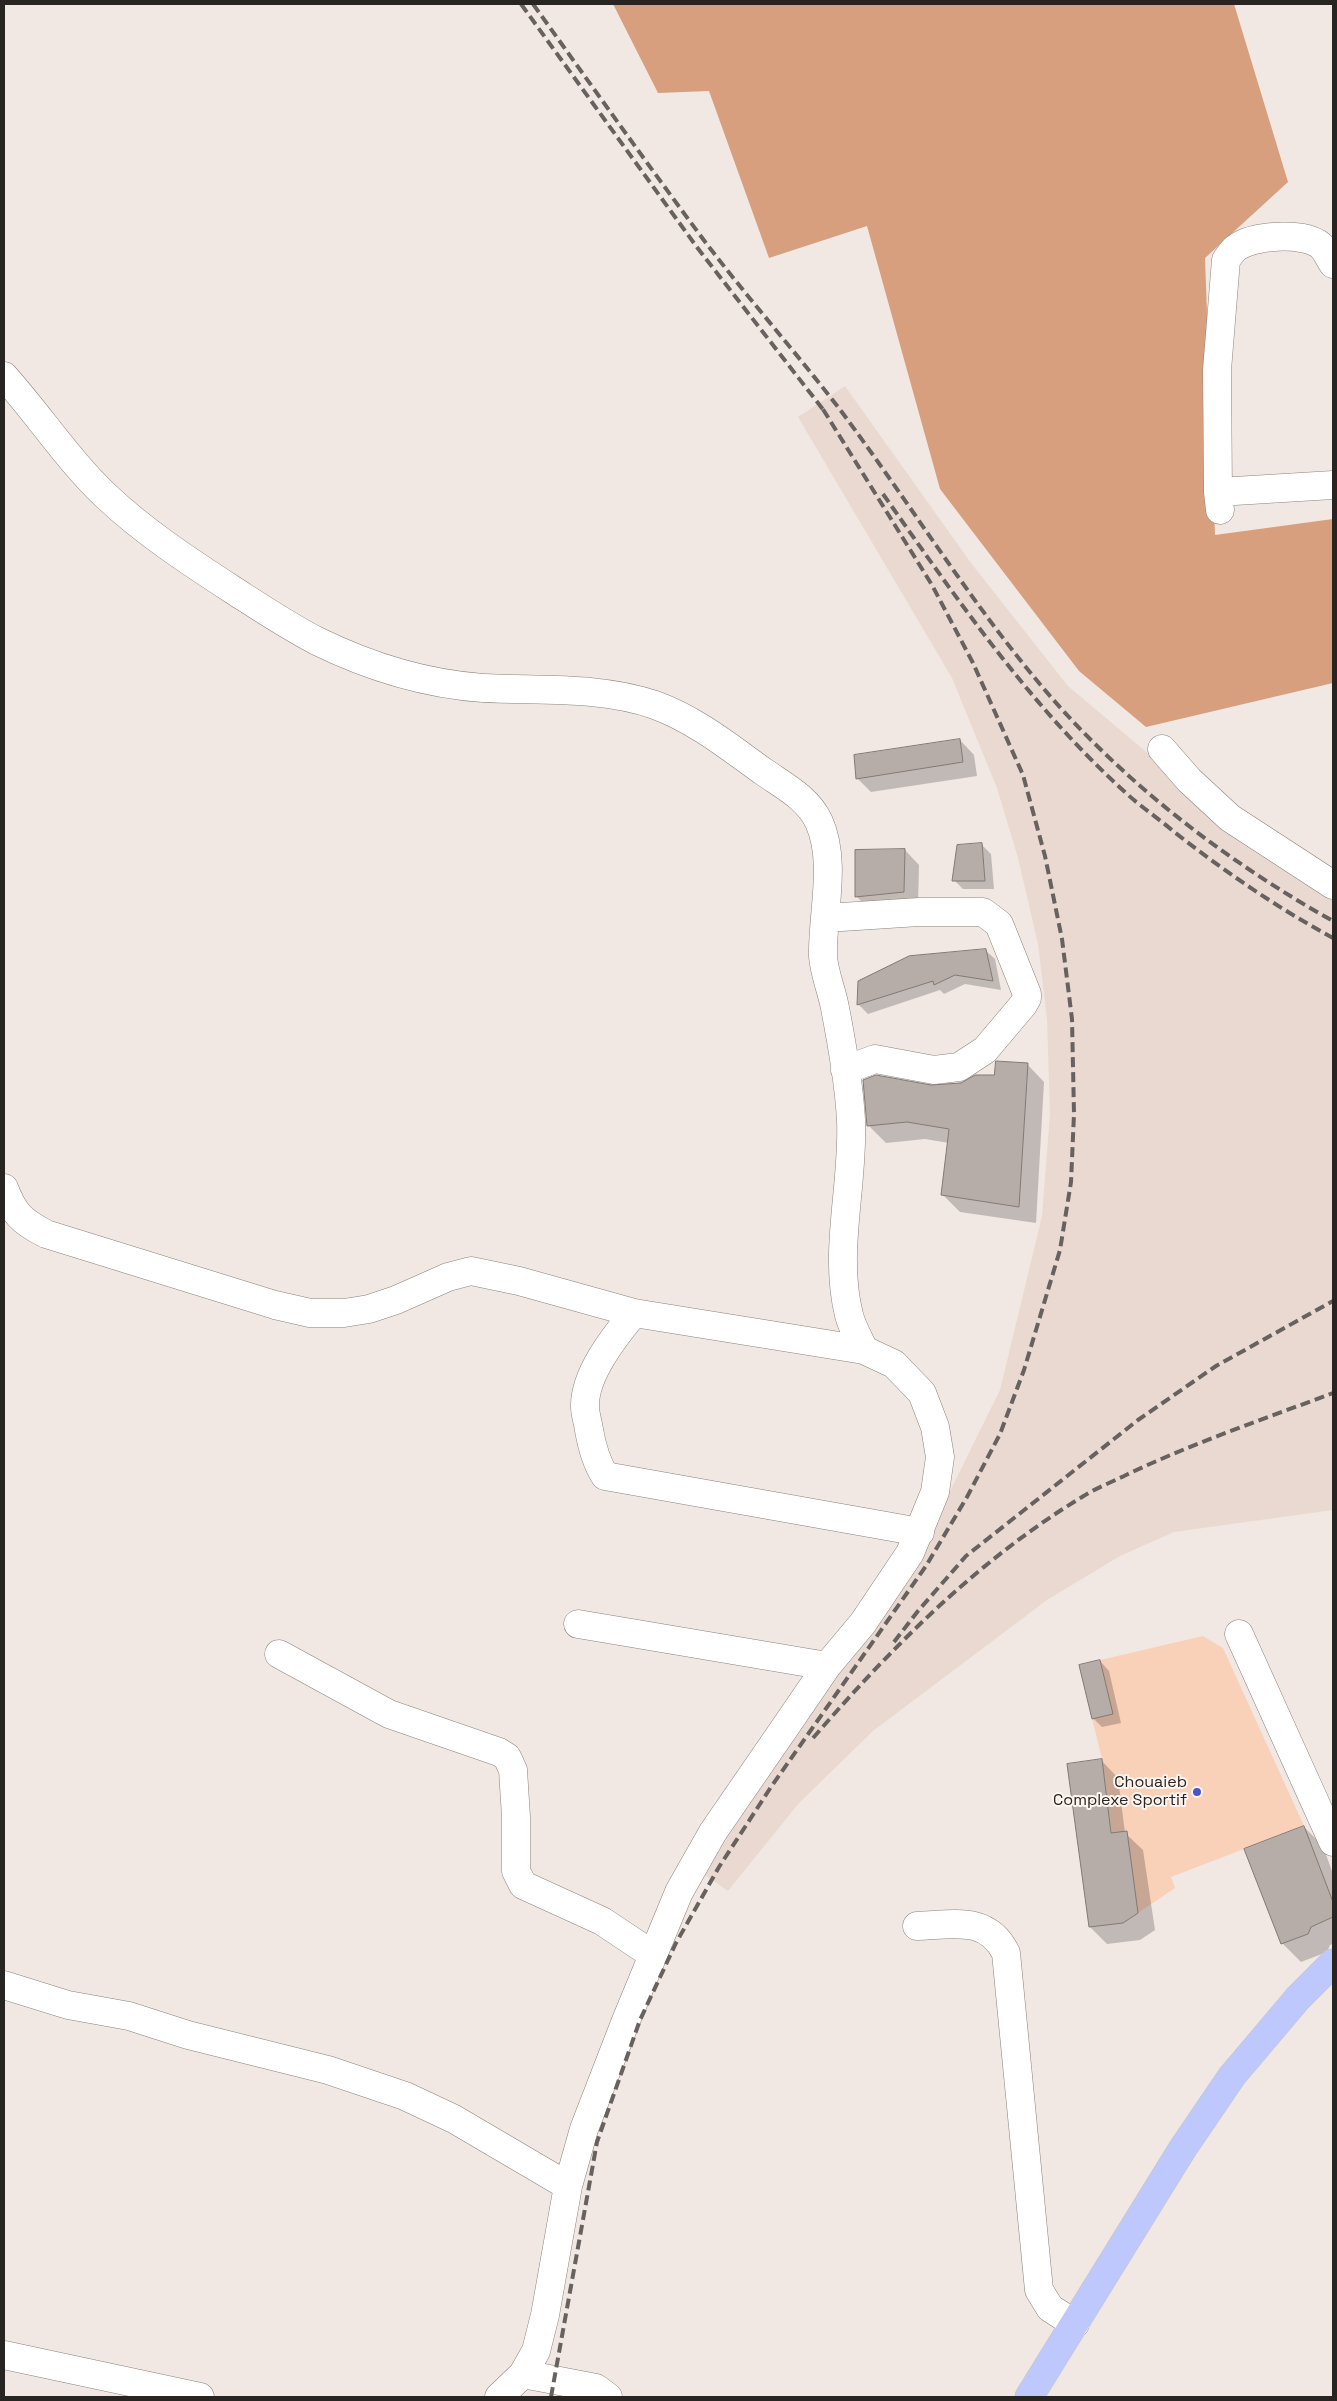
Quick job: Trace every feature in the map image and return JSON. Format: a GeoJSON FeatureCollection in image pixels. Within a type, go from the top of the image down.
{"type":"FeatureCollection","features":[{"type":"Feature","properties":{"kind":"main road"},"geometry":{"type":"LineString","coordinates":[[1029,2397],[1183,2148],[1232,2076],[1298,1998],[1333,1963]]}},
{"type":"Feature","properties":{"kind":"street"},"geometry":{"type":"LineString","coordinates":[[1333,264],[1321,245],[1307,238],[1287,236],[1253,240],[1236,247],[1226,260],[1218,370],[1219,501],[1333,486]]}},
{"type":"Feature","properties":{"kind":"street"},"geometry":{"type":"LineString","coordinates":[[4,376],[27,401],[75,464],[108,498],[196,567],[272,616],[316,641],[348,655],[428,680],[481,688],[539,689],[633,699],[656,706],[721,739],[800,796],[819,821],[827,856],[823,958],[835,1006],[851,1122],[844,1270],[849,1316],[864,1350]]}},
{"type":"Feature","properties":{"kind":"street"},"geometry":{"type":"LineString","coordinates":[[1162,749],[1189,780],[1230,818],[1333,886]]}},
{"type":"Feature","properties":{"kind":"street"},"geometry":{"type":"LineString","coordinates":[[826,918],[919,912],[983,912],[1000,924],[1027,994],[1023,1005],[985,1050],[959,1067],[934,1070],[874,1059],[845,1070]]}},
{"type":"Feature","properties":{"kind":"street"},"geometry":{"type":"LineString","coordinates":[[7,1200],[19,1217],[46,1234],[275,1305],[310,1313],[344,1313],[369,1309],[396,1300],[448,1277],[471,1271],[519,1281],[634,1313],[864,1350],[894,1364],[922,1394],[935,1427],[940,1457],[935,1492],[920,1532],[910,1553],[863,1623],[827,1666],[714,1832],[679,1892],[601,2083],[568,2186],[545,2315],[536,2350],[523,2374],[499,2397]]}},
{"type":"Feature","properties":{"kind":"street"},"geometry":{"type":"LineString","coordinates":[[634,1313],[609,1343],[592,1376],[584,1406],[592,1446],[598,1466],[605,1476],[920,1532]]}},
{"type":"Feature","properties":{"kind":"street"},"geometry":{"type":"LineString","coordinates":[[578,1624],[827,1666]]}},
{"type":"Feature","properties":{"kind":"street"},"geometry":{"type":"LineString","coordinates":[[1239,1634],[1333,1842]]}},
{"type":"Feature","properties":{"kind":"street"},"geometry":{"type":"LineString","coordinates":[[279,1654],[388,1714],[499,1752],[507,1758],[513,1770],[514,1779],[516,1871],[523,1885],[602,1921],[636,1945],[653,1954]]}},
{"type":"Feature","properties":{"kind":"street"},"geometry":{"type":"LineString","coordinates":[[917,1926],[966,1924],[978,1926],[991,1932],[1001,1942],[1006,1953],[1039,2290],[1050,2308],[1075,2324]]}},
{"type":"Feature","properties":{"kind":"street"},"geometry":{"type":"LineString","coordinates":[[4,1985],[68,2005],[129,2016],[188,2035],[328,2070],[405,2096],[454,2119],[568,2186]]}},
{"type":"Feature","properties":{"kind":"street"},"geometry":{"type":"LineString","coordinates":[[4,2354],[167,2394],[200,2397]]}},
{"type":"Feature","properties":{"kind":"street"},"geometry":{"type":"LineString","coordinates":[[523,2374],[596,2388],[608,2397]]}},
{"type":"Feature","properties":{"kind":"shaded area"},"geometry":{"type":"Polygon","coordinates":[[[613,4],[1234,4],[1288,182],[1205,258],[1215,535],[1333,519],[1333,683],[1146,727],[1079,671],[940,489],[867,226],[769,258],[709,91],[658,93],[613,4]]]}},
{"type":"Feature","properties":{"kind":"shaded area"},"geometry":{"type":"Polygon","coordinates":[[[845,386],[971,563],[1068,686],[1144,750],[1241,843],[1333,901],[1333,1510],[1174,1532],[1120,1556],[1047,1600],[873,1731],[799,1803],[728,1891],[702,1873],[923,1546],[1000,1390],[1042,1216],[1050,1114],[1047,1019],[1038,944],[1018,858],[997,788],[952,678],[798,417],[845,386]]]}},
{"type":"Feature","properties":{"kind":"shaded area","name":"Chouaieb Complexe Sportif"},"geometry":{"type":"Polygon","coordinates":[[[1203,1636],[1223,1648],[1304,1826],[1171,1877],[1175,1888],[1123,1923],[1102,1759],[1079,1665],[1203,1636]]]}},
{"type":"Feature","properties":{"kind":"building"},"geometry":{"type":"Polygon","coordinates":[[[960,739],[963,762],[856,779],[854,755],[960,739]]]}},
{"type":"Feature","properties":{"kind":"building"},"geometry":{"type":"Polygon","coordinates":[[[982,843],[985,881],[952,881],[957,845],[982,843]]]}},
{"type":"Feature","properties":{"kind":"building"},"geometry":{"type":"Polygon","coordinates":[[[905,849],[904,892],[855,897],[855,850],[905,849]]]}},
{"type":"Feature","properties":{"kind":"building"},"geometry":{"type":"Polygon","coordinates":[[[986,949],[993,981],[955,975],[934,985],[933,981],[857,1005],[858,981],[909,956],[986,949]]]}},
{"type":"Feature","properties":{"kind":"building"},"geometry":{"type":"Polygon","coordinates":[[[996,1061],[1028,1063],[1019,1207],[941,1195],[949,1129],[907,1122],[867,1126],[863,1080],[876,1075],[931,1085],[961,1083],[975,1075],[994,1075],[996,1061]]]}},
{"type":"Feature","properties":{"kind":"building"},"geometry":{"type":"Polygon","coordinates":[[[1100,1660],[1113,1714],[1092,1719],[1079,1665],[1100,1660]]]}},
{"type":"Feature","properties":{"kind":"building"},"geometry":{"type":"Polygon","coordinates":[[[1102,1759],[1111,1833],[1127,1831],[1138,1913],[1123,1923],[1089,1927],[1067,1764],[1102,1759]]]}},
{"type":"Feature","properties":{"kind":"building"},"geometry":{"type":"Polygon","coordinates":[[[1304,1826],[1333,1902],[1333,1917],[1311,1927],[1308,1934],[1281,1944],[1244,1849],[1304,1826]]]}},
{"type":"Feature","properties":{"kind":"railway"},"geometry":{"type":"LineString","coordinates":[[521,4],[696,246],[825,412]]}},
{"type":"Feature","properties":{"kind":"railway"},"geometry":{"type":"LineString","coordinates":[[533,4],[703,239],[838,407],[958,577],[1034,677],[1099,748],[1172,813],[1251,871],[1333,921]]}},
{"type":"Feature","properties":{"kind":"railway"},"geometry":{"type":"LineString","coordinates":[[551,2397],[597,2142],[640,2020],[676,1943],[719,1867],[771,1787],[926,1566],[967,1497],[1000,1434],[1024,1370],[1060,1250],[1071,1182],[1074,1114],[1072,1019],[1062,939],[1045,856],[1023,775],[973,663],[932,585],[821,406]]}},
{"type":"Feature","properties":{"kind":"railway"},"geometry":{"type":"LineString","coordinates":[[883,494],[996,650],[1026,688],[1091,759],[1126,793],[1212,860],[1271,901],[1333,938]]}},
{"type":"Feature","properties":{"kind":"railway"},"geometry":{"type":"LineString","coordinates":[[894,1642],[966,1556],[1138,1420],[1216,1366],[1333,1301]]}},
{"type":"Feature","properties":{"kind":"railway"},"geometry":{"type":"LineString","coordinates":[[813,1738],[905,1638],[938,1607],[1007,1548],[1044,1522],[1082,1497],[1151,1463],[1333,1393]]}},
{"type":"Feature","properties":{"kind":"place","name":"Chouaieb Complexe Sportif"},"geometry":{"type":"Point","coordinates":[1197,1792]}}]}
